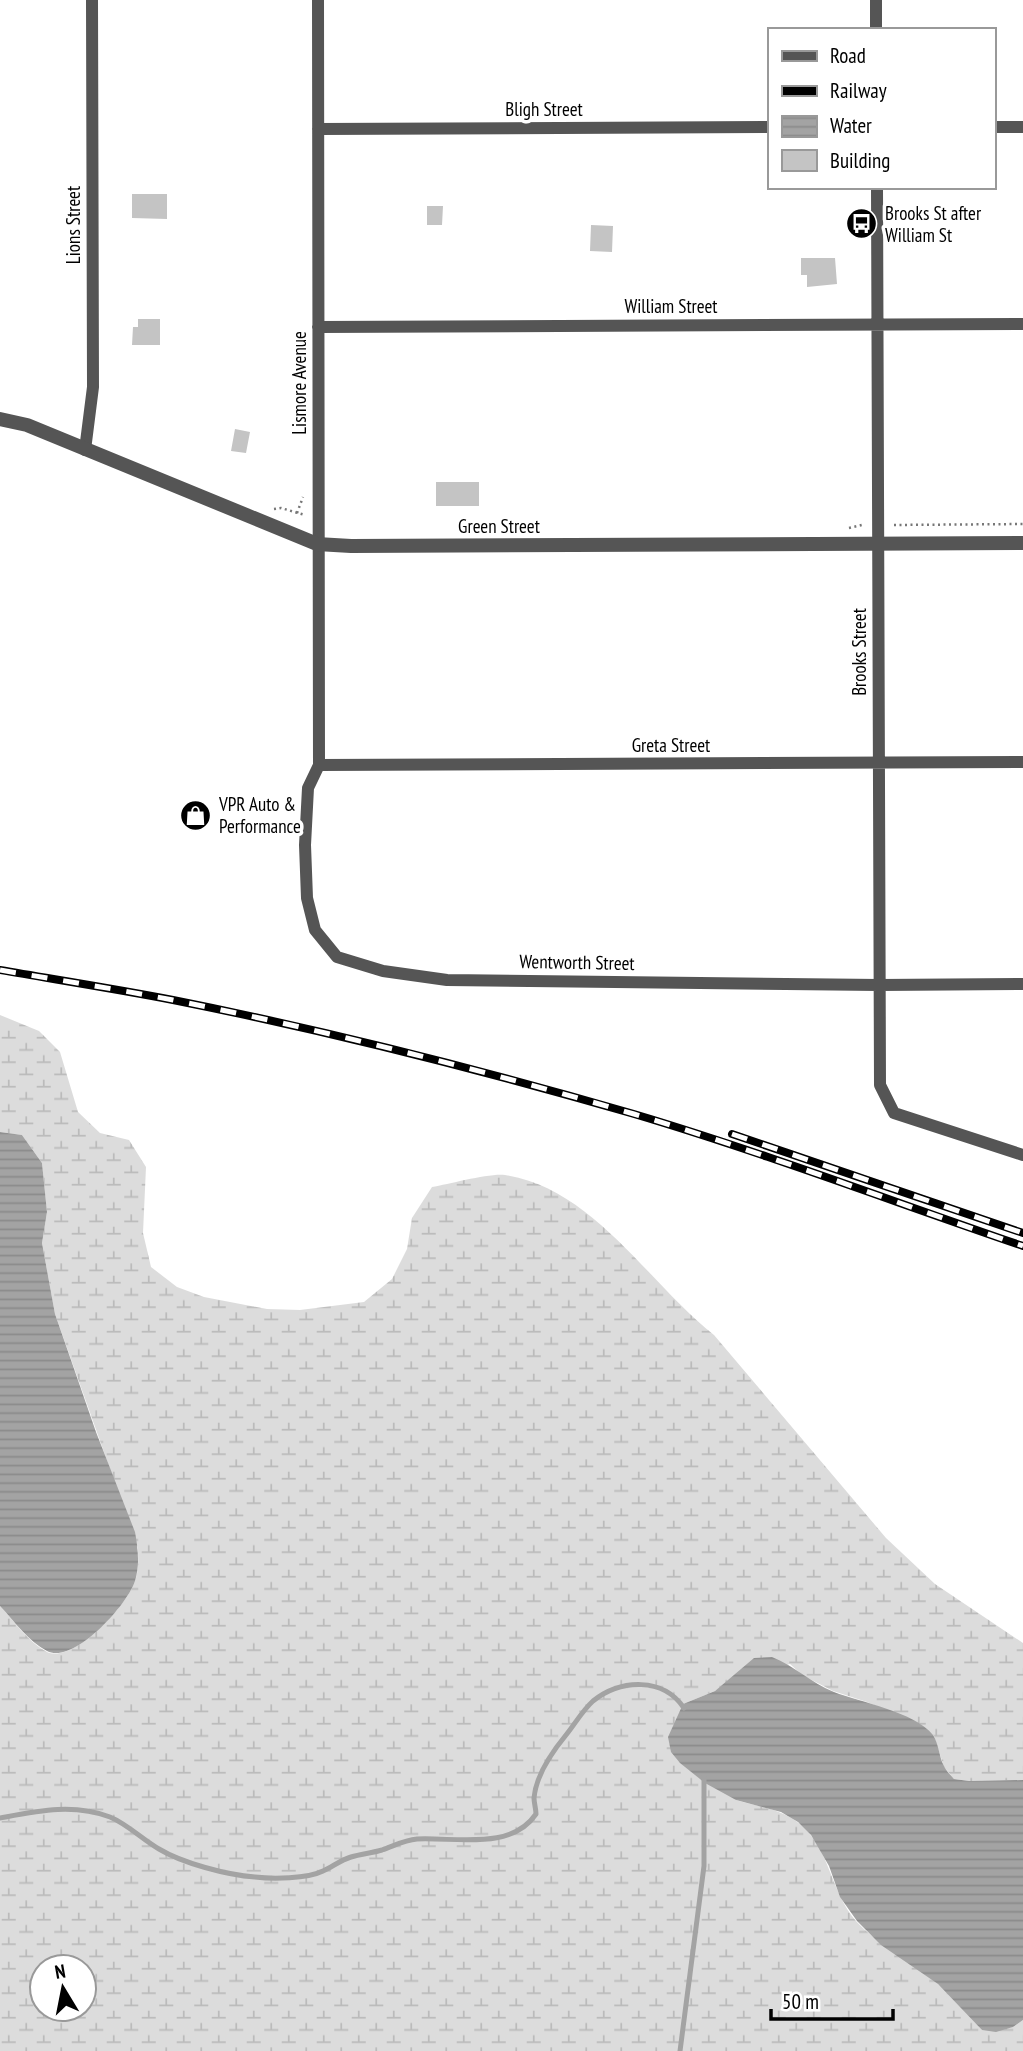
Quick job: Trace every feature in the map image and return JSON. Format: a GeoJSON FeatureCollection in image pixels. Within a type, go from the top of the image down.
{"type":"FeatureCollection","features":[{"type":"Feature","properties":{"kind":"street","name":"Lions Street"},"geometry":{"type":"LineString","coordinates":[[85,450],[93,387],[92,0]]}},
{"type":"Feature","properties":{"kind":"street","name":"Lismore Avenue"},"geometry":{"type":"LineString","coordinates":[[318,0],[319,765]]}},
{"type":"Feature","properties":{"kind":"street"},"geometry":{"type":"LineString","coordinates":[[876,0],[876,28]]}},
{"type":"Feature","properties":{"kind":"street","name":"Bligh Street"},"geometry":{"type":"LineString","coordinates":[[318,129],[768,127]]}},
{"type":"Feature","properties":{"kind":"street"},"geometry":{"type":"LineString","coordinates":[[995,127],[1023,127]]}},
{"type":"Feature","properties":{"kind":"street","name":"Brooks Street"},"geometry":{"type":"LineString","coordinates":[[877,189],[880,1085],[894,1113],[1023,1156]]}},
{"type":"Feature","properties":{"kind":"street","name":"William Street"},"geometry":{"type":"LineString","coordinates":[[318,327],[1023,324]]}},
{"type":"Feature","properties":{"kind":"street","name":"Green Street"},"geometry":{"type":"LineString","coordinates":[[0,419],[27,425],[317,544],[1023,543]]}},
{"type":"Feature","properties":{"kind":"street","name":"Greta Street"},"geometry":{"type":"LineString","coordinates":[[319,765],[1023,762]]}},
{"type":"Feature","properties":{"kind":"street","name":"Wentworth Street"},"geometry":{"type":"LineString","coordinates":[[319,765],[308,788],[304,845],[307,898],[314,930],[337,957],[383,971],[447,980],[1023,984]]}},
{"type":"Feature","properties":{"kind":"path"},"geometry":{"type":"LineString","coordinates":[[894,525],[1023,524]]}},
{"type":"Feature","properties":{"kind":"green space"},"geometry":{"type":"Polygon","coordinates":[[[0,1015],[39,1031],[60,1052],[78,1112],[100,1133],[129,1140],[146,1167],[143,1233],[151,1267],[177,1287],[204,1297],[267,1309],[300,1310],[364,1302],[392,1279],[407,1249],[412,1218],[432,1187],[505,1175],[537,1184],[566,1198],[593,1218],[714,1335],[886,1538],[935,1584],[1023,1643],[1023,1780],[954,1779],[944,1767],[934,1736],[920,1724],[833,1691],[802,1675],[790,1664],[729,1681],[715,1691],[683,1704],[736,1800],[775,1811],[796,1821],[816,1843],[840,1897],[856,1921],[943,1988],[982,2030],[1013,2027],[1023,2020],[1023,2051],[0,2051],[0,1606],[40,1648],[58,1653],[71,1649],[98,1630],[122,1603],[135,1581],[138,1561],[138,1548],[55,1314],[42,1243],[47,1212],[42,1163],[22,1135],[0,1132],[0,1015]]]}},
{"type":"Feature","properties":{"kind":"water"},"geometry":{"type":"Polygon","coordinates":[[[0,1132],[22,1135],[42,1163],[47,1212],[42,1243],[55,1314],[96,1432],[135,1532],[137,1544],[137,1575],[122,1604],[85,1641],[58,1653],[47,1651],[34,1642],[0,1606],[0,1132]]]}},
{"type":"Feature","properties":{"kind":"water"},"geometry":{"type":"Polygon","coordinates":[[[772,1657],[826,1688],[901,1714],[925,1727],[937,1742],[944,1766],[954,1779],[1023,1780],[1023,2020],[1013,2027],[996,2032],[982,2030],[938,1984],[881,1945],[857,1921],[840,1897],[829,1866],[811,1835],[798,1822],[781,1812],[736,1800],[705,1783],[671,1752],[668,1737],[683,1704],[715,1691],[754,1658],[772,1657]]]}},
{"type":"Feature","properties":{"kind":"building"},"geometry":{"type":"Polygon","coordinates":[[[132,194],[167,194],[167,219],[132,218],[132,194]]]}},
{"type":"Feature","properties":{"kind":"building"},"geometry":{"type":"Polygon","coordinates":[[[427,206],[443,206],[442,225],[427,225],[427,206]]]}},
{"type":"Feature","properties":{"kind":"building"},"geometry":{"type":"Polygon","coordinates":[[[591,225],[613,226],[612,252],[590,251],[591,225]]]}},
{"type":"Feature","properties":{"kind":"building"},"geometry":{"type":"Polygon","coordinates":[[[801,258],[835,258],[837,284],[807,287],[807,275],[801,275],[801,258]]]}},
{"type":"Feature","properties":{"kind":"building"},"geometry":{"type":"Polygon","coordinates":[[[138,319],[160,319],[160,345],[132,345],[133,327],[138,327],[138,319]]]}},
{"type":"Feature","properties":{"kind":"building"},"geometry":{"type":"Polygon","coordinates":[[[235,429],[250,432],[246,453],[231,451],[235,429]]]}},
{"type":"Feature","properties":{"kind":"building"},"geometry":{"type":"Polygon","coordinates":[[[436,482],[479,482],[479,506],[436,506],[436,482]]]}},
{"type":"Feature","properties":{"kind":"waterway"},"geometry":{"type":"LineString","coordinates":[[0,1818],[55,1810],[82,1810],[110,1817],[169,1854],[205,1868],[262,1878],[308,1876],[347,1858],[408,1841],[498,1838],[525,1826],[536,1814],[535,1789],[555,1749],[585,1709],[593,1701],[616,1688],[629,1685],[653,1686],[675,1698],[684,1708]]}},
{"type":"Feature","properties":{"kind":"waterway"},"geometry":{"type":"LineString","coordinates":[[680,2051],[704,1866],[704,1777]]}},
{"type":"Feature","properties":{"kind":"railway"},"geometry":{"type":"LineString","coordinates":[[0,970],[231,1012],[520,1082],[732,1145],[1023,1246]]}},
{"type":"Feature","properties":{"kind":"railway"},"geometry":{"type":"LineString","coordinates":[[732,1134],[1023,1233]]}},
{"type":"Feature","properties":{"kind":"place","name":"Brooks St after William St"},"geometry":{"type":"Point","coordinates":[862,224]}},
{"type":"Feature","properties":{"kind":"place","name":"VPR Auto & Performance"},"geometry":{"type":"Point","coordinates":[196,815]}}]}
